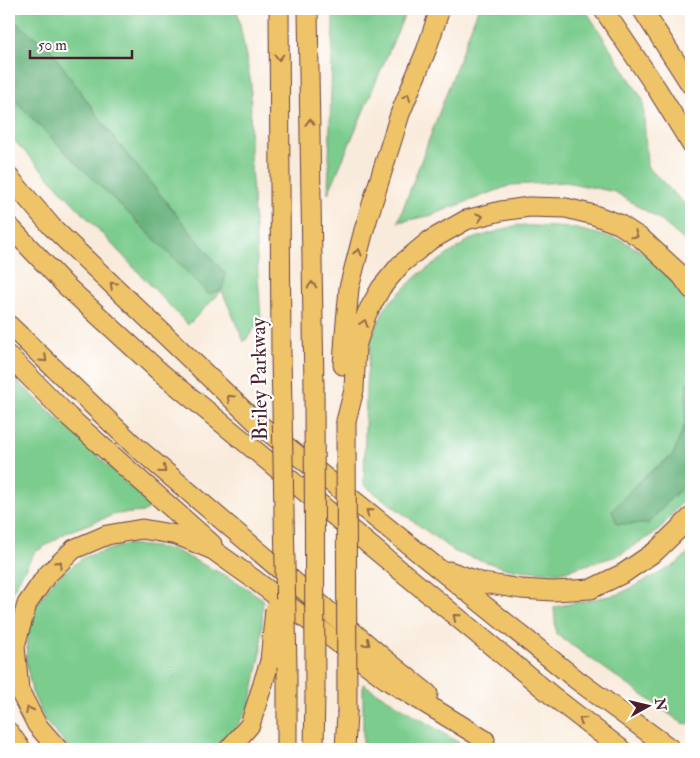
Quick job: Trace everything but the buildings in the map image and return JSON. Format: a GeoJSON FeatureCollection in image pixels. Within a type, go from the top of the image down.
{"type":"FeatureCollection","features":[{"type":"Feature","properties":{"kind":"highway","name":"Briley Parkway"},"geometry":{"type":"LineString","coordinates":[[279,9],[281,355],[287,749]]}},
{"type":"Feature","properties":{"kind":"highway"},"geometry":{"type":"LineString","coordinates":[[308,9],[314,386],[314,749]]}},
{"type":"Feature","properties":{"kind":"highway"},"geometry":{"type":"LineString","coordinates":[[345,749],[347,713],[346,422],[343,369],[350,288],[364,230],[400,114],[426,51],[440,9]]}},
{"type":"Feature","properties":{"kind":"highway"},"geometry":{"type":"LineString","coordinates":[[603,9],[657,89],[691,144]]}},
{"type":"Feature","properties":{"kind":"highway"},"geometry":{"type":"LineString","coordinates":[[642,9],[691,85]]}},
{"type":"Feature","properties":{"kind":"highway"},"geometry":{"type":"LineString","coordinates":[[9,177],[52,227],[255,421],[577,680],[670,749]]}},
{"type":"Feature","properties":{"kind":"highway"},"geometry":{"type":"LineString","coordinates":[[346,422],[354,390],[356,346],[367,313],[381,288],[400,265],[429,242],[466,220],[501,211],[529,207],[566,208],[594,215],[619,224],[642,239],[681,275],[691,289]]}},
{"type":"Feature","properties":{"kind":"highway"},"geometry":{"type":"LineString","coordinates":[[9,226],[65,285],[160,372],[554,698],[621,749]]}},
{"type":"Feature","properties":{"kind":"highway"},"geometry":{"type":"LineString","coordinates":[[9,325],[134,445],[387,661],[491,744]]}},
{"type":"Feature","properties":{"kind":"highway"},"geometry":{"type":"LineString","coordinates":[[9,356],[68,416],[255,580]]}},
{"type":"Feature","properties":{"kind":"highway"},"geometry":{"type":"LineString","coordinates":[[407,543],[452,573],[483,583],[521,589],[553,591],[591,589],[624,573],[656,551],[691,517]]}},
{"type":"Feature","properties":{"kind":"highway"},"geometry":{"type":"LineString","coordinates":[[58,749],[37,725],[19,690],[15,646],[26,604],[46,576],[74,549],[107,535],[142,529],[177,535],[213,550],[387,680],[491,744]]}},
{"type":"Feature","properties":{"kind":"highway"},"geometry":{"type":"LineString","coordinates":[[229,749],[250,725],[270,661],[283,533]]}},
{"type":"Feature","properties":{"kind":"highway"},"geometry":{"type":"LineString","coordinates":[[9,732],[21,749]]}},
{"type":"Feature","properties":{"kind":"green space"},"geometry":{"type":"Polygon","coordinates":[[[9,9],[237,9],[251,84],[250,151],[261,320],[244,342],[222,291],[188,325],[9,135],[9,94],[208,294],[222,290],[225,275],[113,137],[50,49],[9,17],[9,9]]]}},
{"type":"Feature","properties":{"kind":"green space"},"geometry":{"type":"Polygon","coordinates":[[[333,9],[407,9],[328,194],[333,22],[333,9]]]}},
{"type":"Feature","properties":{"kind":"green space"},"geometry":{"type":"Polygon","coordinates":[[[478,9],[585,9],[643,100],[647,166],[691,210],[691,246],[659,219],[615,192],[566,182],[511,185],[429,216],[398,222],[478,9]]]}},
{"type":"Feature","properties":{"kind":"green space"},"geometry":{"type":"Polygon","coordinates":[[[9,17],[50,49],[113,137],[226,275],[222,290],[208,294],[9,94],[9,17]]]}},
{"type":"Feature","properties":{"kind":"green space"},"geometry":{"type":"Polygon","coordinates":[[[517,225],[573,228],[622,240],[659,262],[691,303],[691,379],[687,383],[685,424],[673,455],[641,479],[648,524],[671,498],[691,480],[691,491],[658,531],[617,556],[558,573],[508,569],[455,552],[364,485],[366,384],[371,339],[386,306],[418,275],[469,240],[517,225]]]}},
{"type":"Feature","properties":{"kind":"green space"},"geometry":{"type":"Polygon","coordinates":[[[9,376],[14,378],[150,506],[145,512],[116,514],[67,532],[34,553],[11,594],[9,593],[9,376]]]}},
{"type":"Feature","properties":{"kind":"green space"},"geometry":{"type":"Polygon","coordinates":[[[691,379],[691,480],[671,498],[648,524],[617,524],[612,511],[641,479],[673,455],[685,424],[687,383],[691,379]]]}},
{"type":"Feature","properties":{"kind":"green space"},"geometry":{"type":"Polygon","coordinates":[[[128,544],[172,549],[234,580],[263,599],[261,653],[250,705],[235,730],[214,749],[73,749],[66,745],[45,721],[32,692],[26,661],[27,634],[37,604],[54,580],[84,557],[128,544]]]}},
{"type":"Feature","properties":{"kind":"green space"},"geometry":{"type":"Polygon","coordinates":[[[691,551],[691,724],[682,723],[556,634],[554,607],[619,594],[675,565],[691,551]]]}},
{"type":"Feature","properties":{"kind":"green space"},"geometry":{"type":"Polygon","coordinates":[[[363,684],[469,749],[363,749],[363,684]]]}}]}
